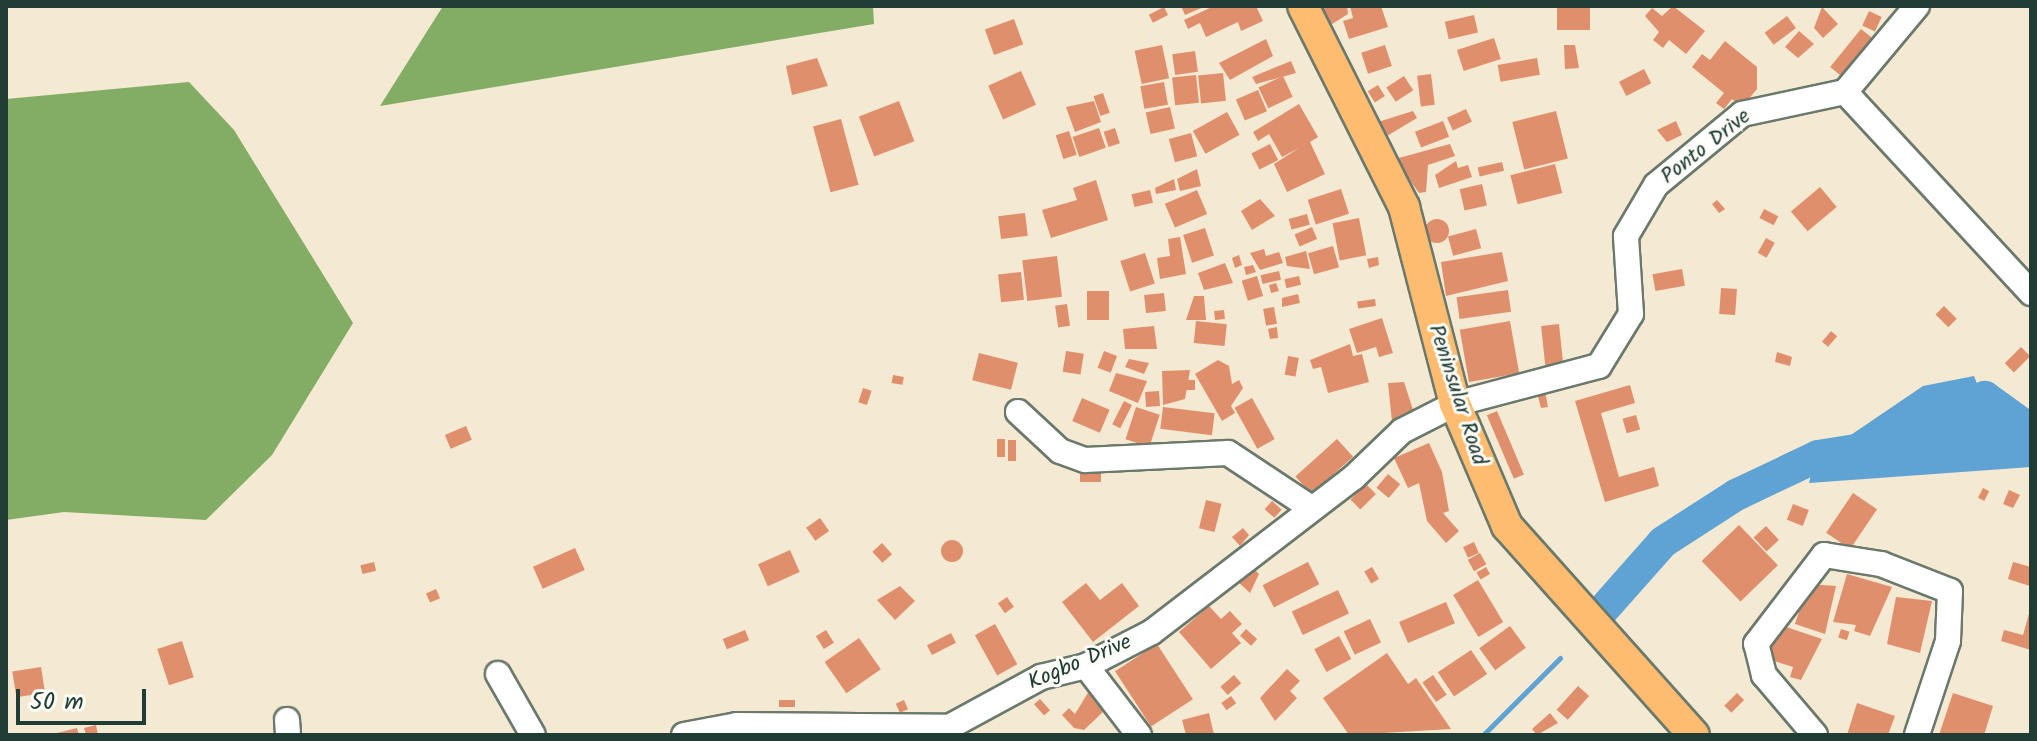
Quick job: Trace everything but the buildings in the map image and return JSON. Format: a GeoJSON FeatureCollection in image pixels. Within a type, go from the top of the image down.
{"type":"FeatureCollection","features":[{"type":"Feature","properties":{"kind":"main road","name":"Peninsular Road"},"geometry":{"type":"LineString","coordinates":[[1291,6],[1390,213],[1448,407],[1501,543],[1672,735]]}},
{"type":"Feature","properties":{"kind":"main road","name":"Peninsular Road"},"geometry":{"type":"LineString","coordinates":[[1303,6],[1404,207],[1448,407],[1507,526],[1694,735]]}},
{"type":"Feature","properties":{"kind":"street"},"geometry":{"type":"LineString","coordinates":[[1917,6],[1845,92],[2031,293]]}},
{"type":"Feature","properties":{"kind":"street","name":"Ponto Drive"},"geometry":{"type":"LineString","coordinates":[[1448,407],[1599,366],[1631,314],[1626,236],[1656,185],[1742,114],[1845,92]]}},
{"type":"Feature","properties":{"kind":"street","name":"Kogbo Drive"},"geometry":{"type":"LineString","coordinates":[[691,734],[753,724],[949,727],[1041,677],[1086,666],[1152,632],[1311,508],[1402,431],[1448,407]]}},
{"type":"Feature","properties":{"kind":"street"},"geometry":{"type":"LineString","coordinates":[[1018,412],[1060,451],[1085,460],[1228,453],[1311,508]]}},
{"type":"Feature","properties":{"kind":"street"},"geometry":{"type":"LineString","coordinates":[[1815,735],[1764,675],[1756,644],[1812,563],[1824,555],[1881,564],[1950,591],[1948,641],[1917,735]]}},
{"type":"Feature","properties":{"kind":"street"},"geometry":{"type":"LineString","coordinates":[[1086,666],[1139,735]]}},
{"type":"Feature","properties":{"kind":"street"},"geometry":{"type":"LineString","coordinates":[[498,674],[533,735]]}},
{"type":"Feature","properties":{"kind":"green space"},"geometry":{"type":"Polygon","coordinates":[[[443,6],[873,6],[874,24],[380,106],[443,6]]]}},
{"type":"Feature","properties":{"kind":"green space"},"geometry":{"type":"Polygon","coordinates":[[[189,82],[234,130],[353,323],[272,455],[206,520],[64,512],[6,520],[6,99],[189,82]]]}},
{"type":"Feature","properties":{"kind":"water"},"geometry":{"type":"Polygon","coordinates":[[[1974,376],[1990,416],[2031,441],[2031,467],[1809,483],[1818,446],[1839,443],[1923,386],[1974,376]]]}},
{"type":"Feature","properties":{"kind":"waterway"},"geometry":{"type":"LineString","coordinates":[[1950,428],[1985,397],[2031,430]]}},
{"type":"Feature","properties":{"kind":"waterway"},"geometry":{"type":"LineString","coordinates":[[1602,611],[1663,542],[1736,495],[1818,456],[1856,450]]}},
{"type":"Feature","properties":{"kind":"waterway"},"geometry":{"type":"LineString","coordinates":[[1483,735],[1560,658]]}}]}
